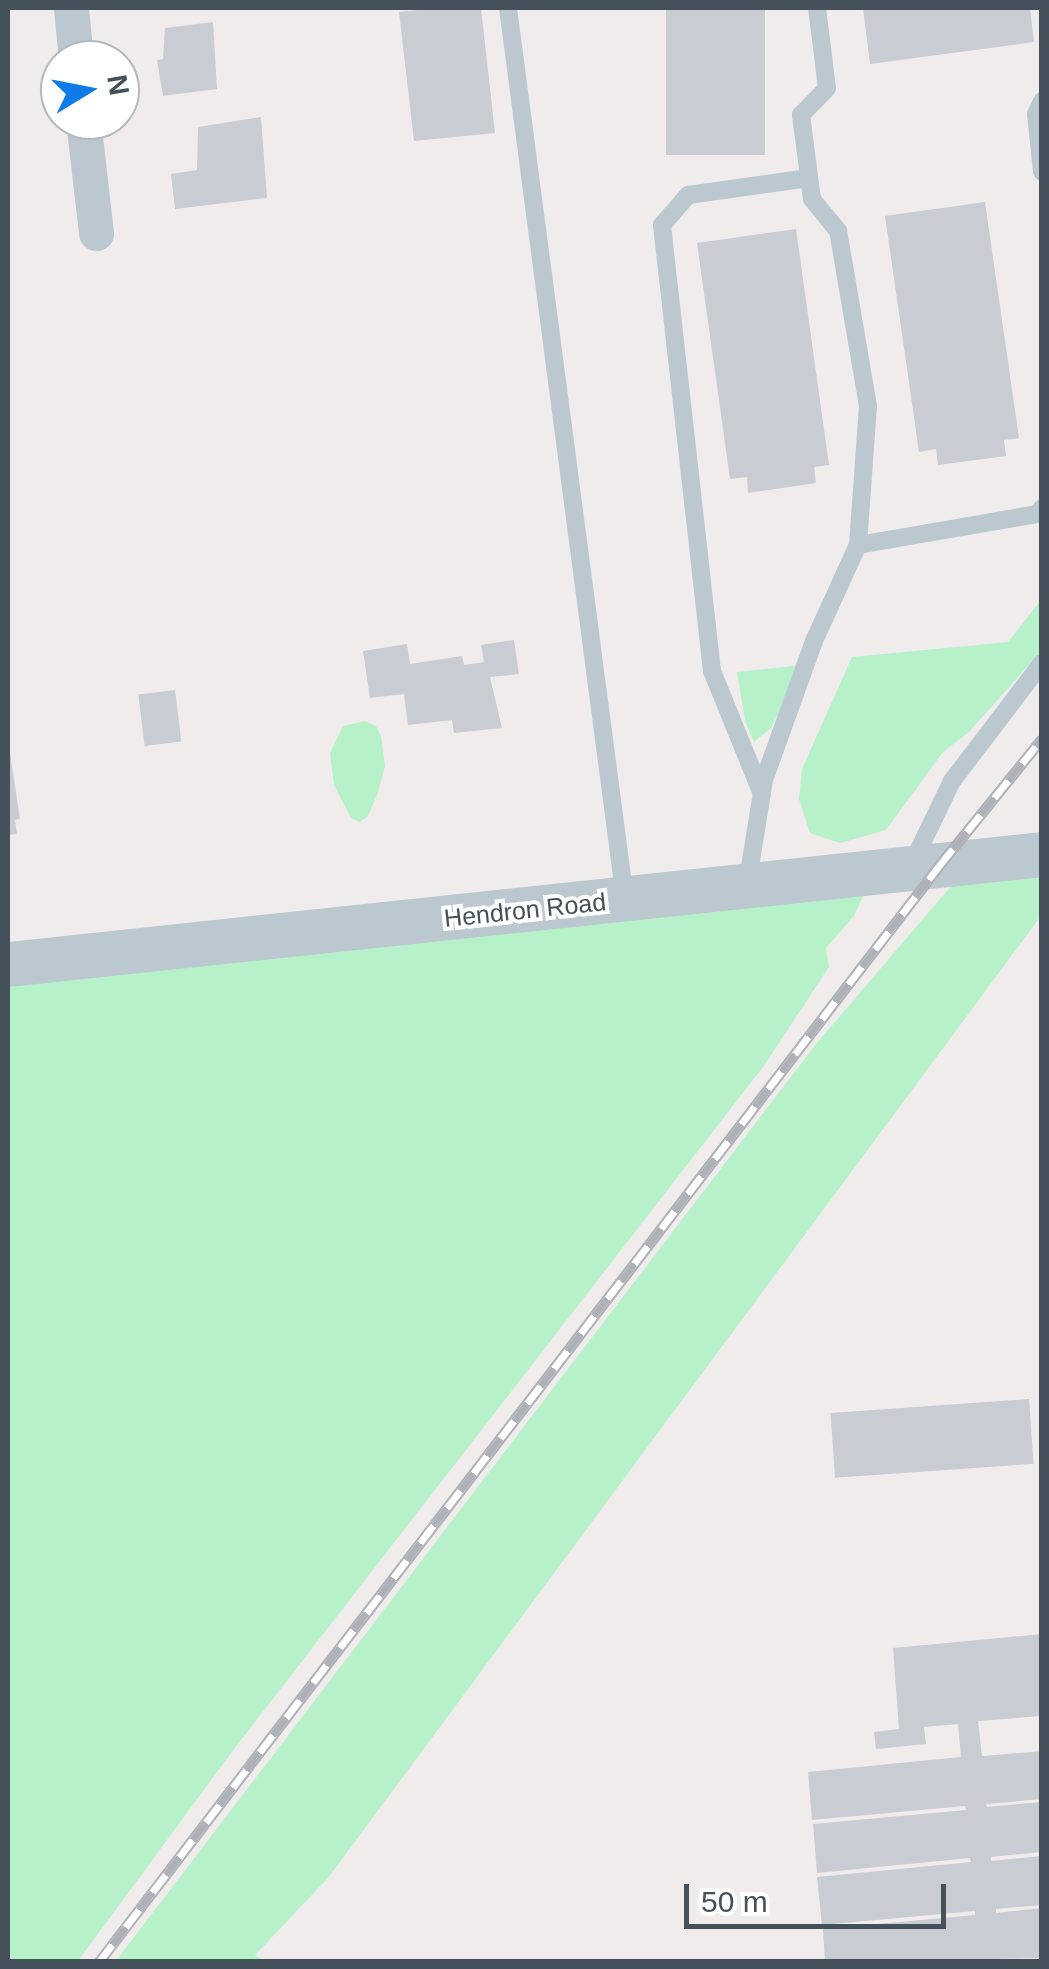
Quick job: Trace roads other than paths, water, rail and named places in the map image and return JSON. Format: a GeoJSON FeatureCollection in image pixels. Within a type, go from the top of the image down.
{"type":"FeatureCollection","features":[{"type":"Feature","properties":{"kind":"street"},"geometry":{"type":"LineString","coordinates":[[71,8],[74,40]]}},
{"type":"Feature","properties":{"kind":"street"},"geometry":{"type":"LineString","coordinates":[[85,140],[96,234]]}},
{"type":"Feature","properties":{"kind":"street","name":"Hendron Road"},"geometry":{"type":"LineString","coordinates":[[8,964],[1042,854]]}},
{"type":"Feature","properties":{"kind":"lane"},"geometry":{"type":"LineString","coordinates":[[508,8],[626,899]]}},
{"type":"Feature","properties":{"kind":"lane"},"geometry":{"type":"LineString","coordinates":[[747,886],[762,794],[814,641],[858,545],[868,406],[838,231],[812,199],[801,115],[828,88],[817,8]]}},
{"type":"Feature","properties":{"kind":"lane"},"geometry":{"type":"LineString","coordinates":[[1042,101],[1036,114],[1042,172]]}},
{"type":"Feature","properties":{"kind":"lane"},"geometry":{"type":"LineString","coordinates":[[762,794],[712,671],[662,226],[688,195],[809,178]]}},
{"type":"Feature","properties":{"kind":"lane"},"geometry":{"type":"LineString","coordinates":[[858,545],[1037,514],[1042,508]]}},
{"type":"Feature","properties":{"kind":"lane"},"geometry":{"type":"LineString","coordinates":[[910,869],[952,781],[1042,663]]}},
{"type":"Feature","properties":{"kind":"railway"},"geometry":{"type":"LineString","coordinates":[[99,1962],[939,866],[1042,739]]}}]}
